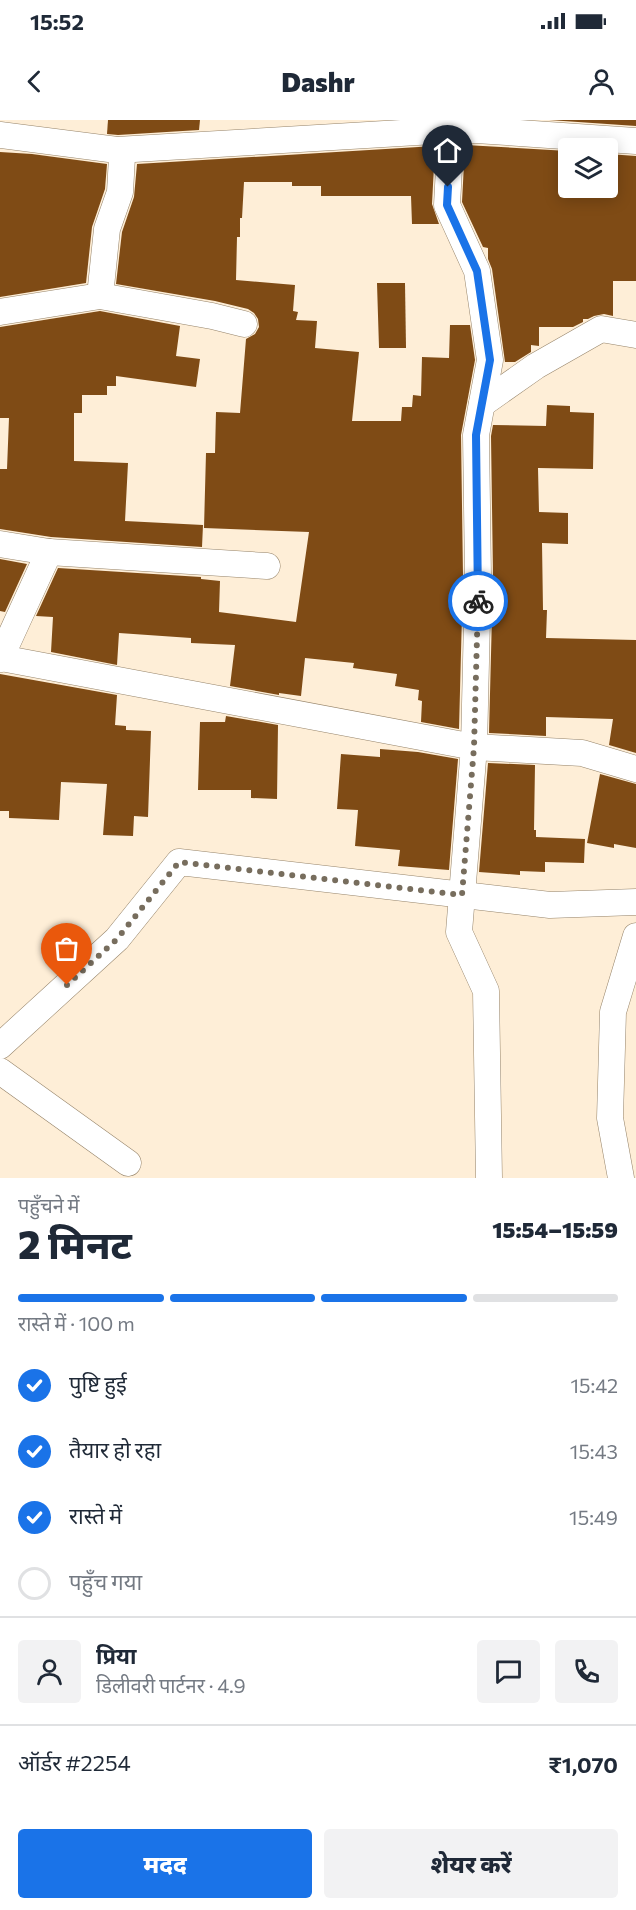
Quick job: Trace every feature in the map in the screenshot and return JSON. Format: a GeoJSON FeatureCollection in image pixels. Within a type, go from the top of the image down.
{"type":"FeatureCollection","features":[{"type":"Feature","properties":{"kind":"street"},"geometry":{"type":"LineString","coordinates":[[0,135],[117,150],[451,130],[477,125],[636,141]]}},
{"type":"Feature","properties":{"kind":"street"},"geometry":{"type":"LineString","coordinates":[[451,130],[447,205],[477,271],[490,360],[476,435],[478,576],[474,747],[459,932],[486,991],[489,1178]]}},
{"type":"Feature","properties":{"kind":"street"},"geometry":{"type":"LineString","coordinates":[[100,296],[107,229],[120,192],[123,157],[117,150]]}},
{"type":"Feature","properties":{"kind":"street"},"geometry":{"type":"LineString","coordinates":[[0,312],[100,296],[244,324]]}},
{"type":"Feature","properties":{"kind":"street"},"geometry":{"type":"LineString","coordinates":[[482,404],[536,366],[601,329],[636,335]]}},
{"type":"Feature","properties":{"kind":"street"},"geometry":{"type":"LineString","coordinates":[[0,544],[49,552],[267,566]]}},
{"type":"Feature","properties":{"kind":"street"},"geometry":{"type":"LineString","coordinates":[[49,552],[0,658],[474,747],[582,753],[636,769]]}},
{"type":"Feature","properties":{"kind":"street"},"geometry":{"type":"LineString","coordinates":[[0,1047],[117,939],[179,862],[550,905],[636,902]]}},
{"type":"Feature","properties":{"kind":"street"},"geometry":{"type":"LineString","coordinates":[[621,1178],[610,1118],[613,1012],[636,936]]}},
{"type":"Feature","properties":{"kind":"street"},"geometry":{"type":"LineString","coordinates":[[0,1071],[128,1163]]}},
{"type":"Feature","properties":{"kind":"building"},"geometry":{"type":"Polygon","coordinates":[[[108,120],[200,120],[199,130],[118,135],[107,134],[108,120]]]}},
{"type":"Feature","properties":{"kind":"building"},"geometry":{"type":"Polygon","coordinates":[[[549,120],[636,120],[636,126],[549,120]]]}},
{"type":"Feature","properties":{"kind":"building"},"geometry":{"type":"Polygon","coordinates":[[[465,145],[558,150],[558,198],[618,198],[618,155],[636,156],[636,281],[613,281],[613,316],[604,314],[583,319],[583,322],[573,327],[539,327],[539,346],[531,345],[531,352],[515,362],[505,362],[488,248],[483,247],[462,202],[465,145]]]}},
{"type":"Feature","properties":{"kind":"building"},"geometry":{"type":"Polygon","coordinates":[[[435,146],[432,204],[439,224],[412,224],[411,196],[321,196],[321,186],[292,186],[292,182],[244,182],[240,237],[237,237],[236,280],[295,285],[293,311],[298,312],[296,320],[317,321],[315,348],[359,352],[352,421],[401,421],[402,407],[412,407],[413,395],[421,396],[422,357],[449,358],[450,325],[470,325],[475,360],[461,435],[463,576],[459,729],[421,722],[422,701],[418,700],[419,690],[395,686],[397,674],[353,668],[354,663],[305,658],[301,696],[279,693],[279,695],[230,686],[235,645],[191,643],[191,638],[119,633],[117,665],[51,652],[53,617],[36,616],[58,568],[201,577],[201,579],[220,581],[219,612],[296,622],[309,532],[204,528],[206,453],[215,453],[216,412],[240,413],[246,339],[255,334],[259,327],[258,319],[248,309],[116,284],[122,232],[134,197],[137,164],[435,146]]]}},
{"type":"Feature","properties":{"kind":"building"},"geometry":{"type":"Polygon","coordinates":[[[0,152],[107,164],[105,189],[92,227],[86,283],[0,297],[0,152]]]}},
{"type":"Feature","properties":{"kind":"building"},"geometry":{"type":"Polygon","coordinates":[[[377,283],[405,283],[406,348],[379,348],[377,283]]]}},
{"type":"Feature","properties":{"kind":"building"},"geometry":{"type":"Polygon","coordinates":[[[100,311],[180,326],[176,356],[200,359],[196,387],[116,376],[116,386],[107,386],[107,395],[82,395],[82,413],[74,413],[74,461],[128,463],[125,521],[203,525],[202,547],[51,537],[0,529],[0,469],[7,469],[9,418],[0,418],[0,327],[100,311]]]}},
{"type":"Feature","properties":{"kind":"building"},"geometry":{"type":"Polygon","coordinates":[[[547,405],[570,406],[570,412],[594,413],[593,469],[538,468],[539,512],[568,513],[568,544],[542,543],[543,610],[547,610],[546,638],[636,640],[636,753],[609,745],[613,719],[546,717],[546,736],[489,733],[493,576],[491,436],[493,425],[546,426],[547,405]]]}},
{"type":"Feature","properties":{"kind":"building"},"geometry":{"type":"Polygon","coordinates":[[[0,559],[27,564],[5,612],[0,611],[0,559]]]}},
{"type":"Feature","properties":{"kind":"building"},"geometry":{"type":"Polygon","coordinates":[[[0,674],[117,695],[115,725],[126,726],[126,730],[151,731],[148,817],[134,816],[133,836],[103,835],[107,784],[61,782],[59,820],[9,818],[9,811],[0,811],[0,674]]]}},
{"type":"Feature","properties":{"kind":"building"},"geometry":{"type":"Polygon","coordinates":[[[226,716],[278,725],[277,799],[251,798],[251,790],[198,790],[200,722],[225,722],[226,716]]]}},
{"type":"Feature","properties":{"kind":"building"},"geometry":{"type":"Polygon","coordinates":[[[380,749],[418,752],[458,759],[449,870],[398,866],[400,850],[355,846],[358,810],[337,809],[341,754],[380,757],[380,749]]]}},
{"type":"Feature","properties":{"kind":"building"},"geometry":{"type":"Polygon","coordinates":[[[488,763],[535,765],[534,830],[536,830],[536,837],[585,839],[584,863],[545,862],[545,872],[520,871],[520,875],[479,872],[488,763]]]}},
{"type":"Feature","properties":{"kind":"building"},"geometry":{"type":"Polygon","coordinates":[[[600,774],[636,784],[636,848],[614,844],[614,848],[587,843],[600,774]]]}},
{"type":"Feature","properties":{"kind":"way so far"},"geometry":{"type":"LineString","coordinates":[[67,985],[117,939],[179,862],[462,895],[474,747],[478,601]]}},
{"type":"Feature","properties":{"kind":"route"},"geometry":{"type":"LineString","coordinates":[[448,187],[447,205],[477,271],[490,360],[476,435],[478,601]]}}]}
